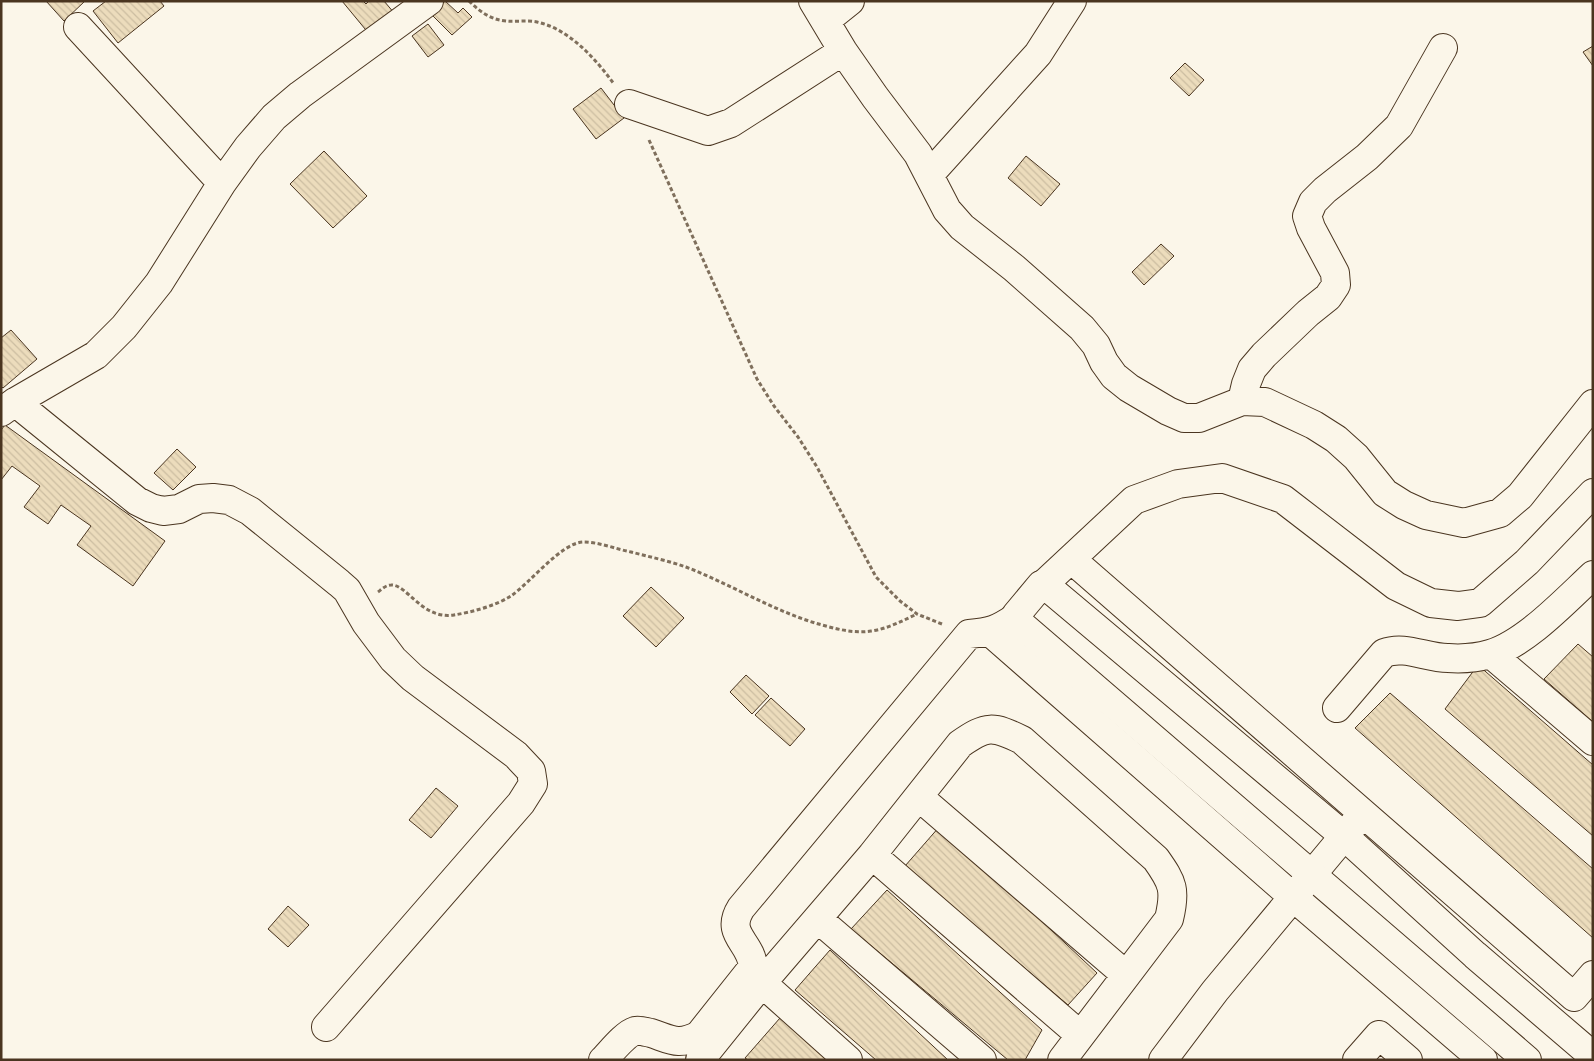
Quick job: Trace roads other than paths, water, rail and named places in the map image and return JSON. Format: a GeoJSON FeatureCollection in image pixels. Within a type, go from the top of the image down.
{"type":"FeatureCollection","features":[{"type":"Feature","properties":{"kind":"street"},"geometry":{"type":"LineString","coordinates":[[326,1027],[521,803],[533,784],[530,771],[516,755],[413,678],[393,659],[366,623],[347,590],[250,511],[229,500],[212,498],[199,499],[179,509],[163,511],[151,508],[137,501],[8,407],[96,355],[124,327],[159,283],[222,183],[248,147],[274,116],[429,1]]}},
{"type":"Feature","properties":{"kind":"street"},"geometry":{"type":"LineString","coordinates":[[850,1],[819,11],[875,98],[918,154],[947,210],[957,221],[1082,328],[1096,345],[1104,362],[1114,376],[1128,388],[1168,411],[1184,418],[1199,418],[1242,401],[1265,402],[1314,425],[1336,439],[1356,457],[1385,494],[1426,515],[1464,522],[1500,513],[1520,496],[1593,404]]}},
{"type":"Feature","properties":{"kind":"street"},"geometry":{"type":"LineString","coordinates":[[930,174],[1038,54],[1072,1]]}},
{"type":"Feature","properties":{"kind":"street"},"geometry":{"type":"LineString","coordinates":[[78,27],[222,183]]}},
{"type":"Feature","properties":{"kind":"street"},"geometry":{"type":"LineString","coordinates":[[1242,401],[1252,369],[1308,313],[1328,297],[1336,284],[1335,273],[1311,228],[1307,216],[1313,202],[1325,190],[1367,157],[1399,126],[1443,48]]}},
{"type":"Feature","properties":{"kind":"street"},"geometry":{"type":"LineString","coordinates":[[629,104],[693,127],[708,131],[714,130],[731,123],[843,51]]}},
{"type":"Feature","properties":{"kind":"street"},"geometry":{"type":"LineString","coordinates":[[603,1060],[628,1035],[636,1031],[643,1031],[679,1042],[688,1041],[699,1035],[753,968],[753,961],[734,928],[735,917],[741,908],[979,633],[1000,628],[1016,618],[1016,615],[1043,584],[1134,500],[1178,484],[1222,478],[1283,499],[1396,586],[1430,603],[1458,606],[1480,603],[1526,562],[1593,493]]}},
{"type":"Feature","properties":{"kind":"street"},"geometry":{"type":"LineString","coordinates":[[1071,559],[1574,997],[1593,975]]}},
{"type":"Feature","properties":{"kind":"street"},"geometry":{"type":"LineString","coordinates":[[1337,708],[1384,653],[1390,650],[1399,650],[1445,659],[1472,658],[1491,654],[1523,638],[1593,576]]}},
{"type":"Feature","properties":{"kind":"street"},"geometry":{"type":"LineString","coordinates":[[1043,584],[1344,836],[1467,948],[1593,1056]]}},
{"type":"Feature","properties":{"kind":"street"},"geometry":{"type":"LineString","coordinates":[[1016,618],[1017,621],[1527,1060]]}},
{"type":"Feature","properties":{"kind":"street"},"geometry":{"type":"LineString","coordinates":[[979,633],[1484,1060]]}},
{"type":"Feature","properties":{"kind":"street"},"geometry":{"type":"LineString","coordinates":[[1491,654],[1593,741]]}},
{"type":"Feature","properties":{"kind":"street"},"geometry":{"type":"LineString","coordinates":[[712,1055],[762,982],[872,855],[960,744],[979,731],[1001,730],[1022,740],[1156,859],[1170,879],[1173,900],[1169,919],[1062,1060]]}},
{"type":"Feature","properties":{"kind":"street"},"geometry":{"type":"LineString","coordinates":[[919,797],[1126,975]]}},
{"type":"Feature","properties":{"kind":"street"},"geometry":{"type":"LineString","coordinates":[[1164,1060],[1215,991],[1363,812]]}},
{"type":"Feature","properties":{"kind":"street"},"geometry":{"type":"LineString","coordinates":[[872,855],[1080,1035]]}},
{"type":"Feature","properties":{"kind":"street"},"geometry":{"type":"LineString","coordinates":[[818,919],[982,1060]]}},
{"type":"Feature","properties":{"kind":"street"},"geometry":{"type":"LineString","coordinates":[[762,982],[848,1060]]}},
{"type":"Feature","properties":{"kind":"street"},"geometry":{"type":"LineString","coordinates":[[1357,1060],[1379,1035],[1408,1060]]}}]}
